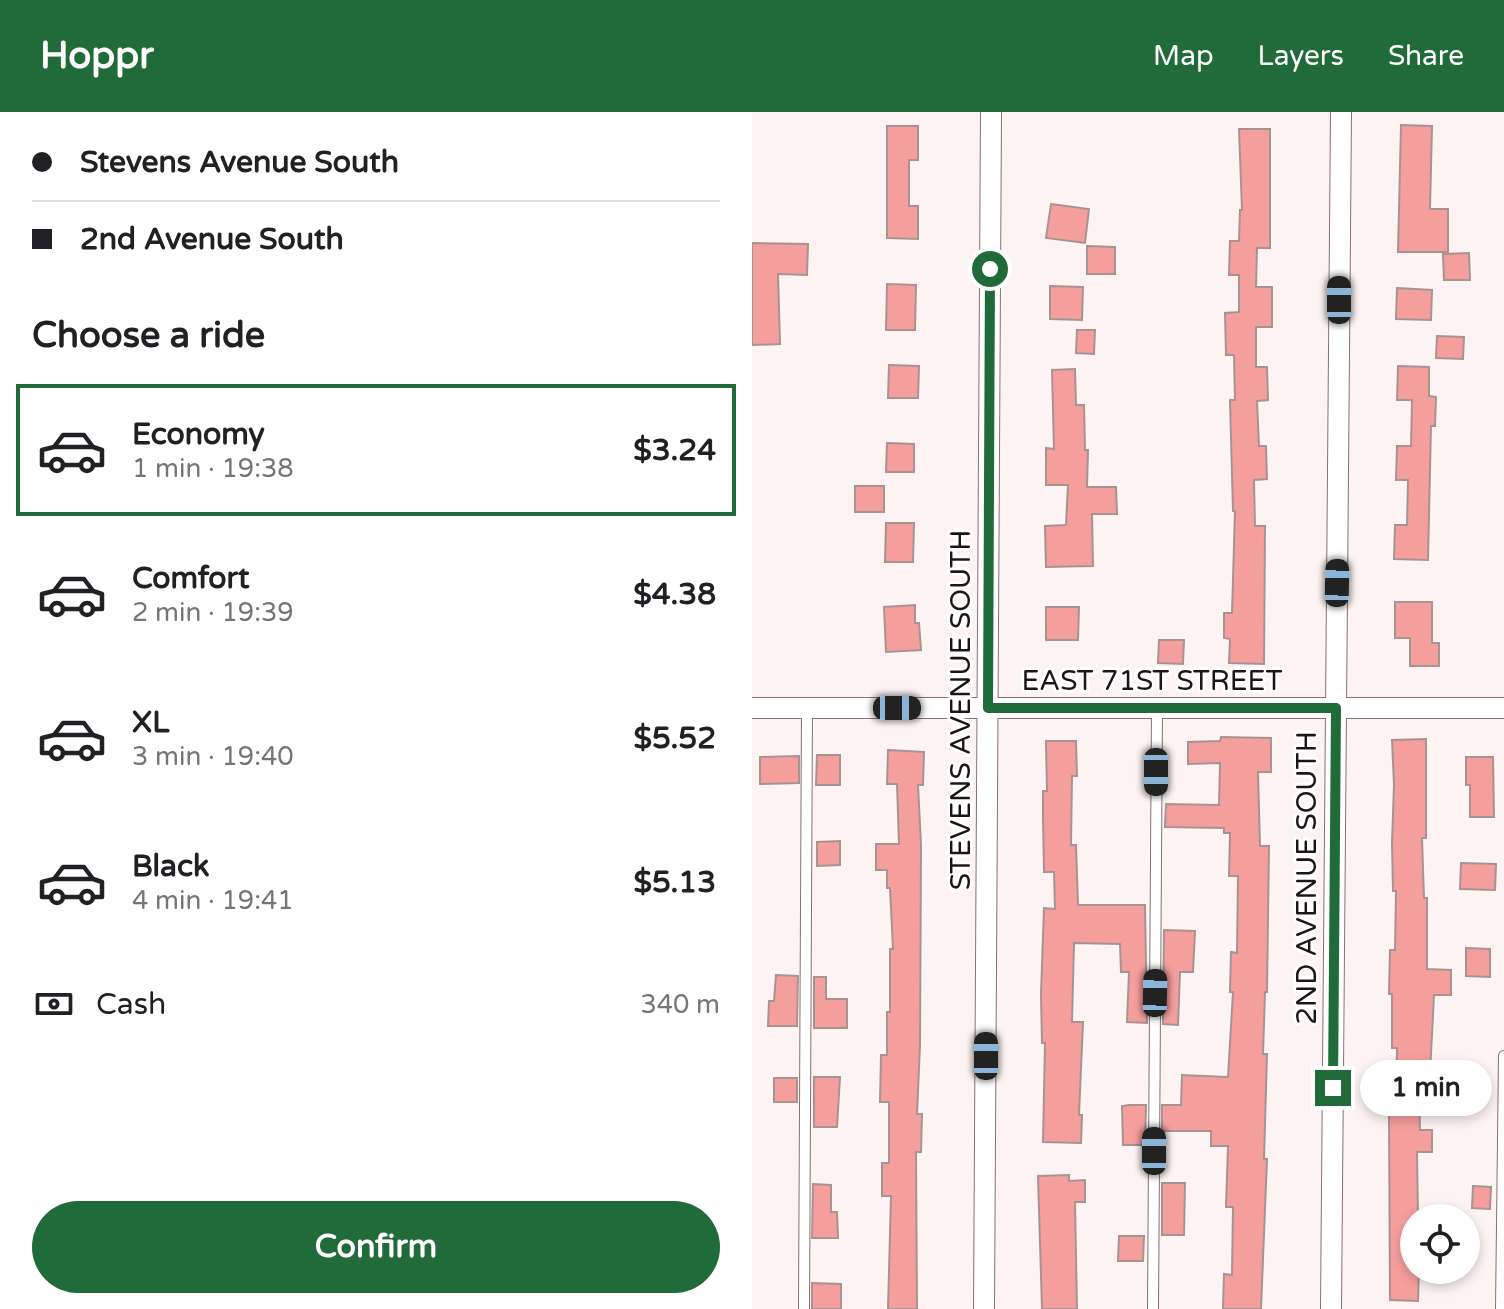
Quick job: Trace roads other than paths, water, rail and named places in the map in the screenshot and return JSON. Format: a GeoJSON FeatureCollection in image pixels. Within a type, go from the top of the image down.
{"type":"FeatureCollection","features":[{"type":"Feature","properties":{"kind":"street","name":"STEVENS AVENUE SOUTH"},"geometry":{"type":"LineString","coordinates":[[984,1309],[991,112]]}},
{"type":"Feature","properties":{"kind":"street","name":"2ND AVENUE SOUTH"},"geometry":{"type":"LineString","coordinates":[[1331,1309],[1341,112]]}},
{"type":"Feature","properties":{"kind":"street","name":"EAST 71ST STREET"},"geometry":{"type":"LineString","coordinates":[[752,708],[1504,708]]}},
{"type":"Feature","properties":{"kind":"lane"},"geometry":{"type":"LineString","coordinates":[[804,1309],[807,708]]}},
{"type":"Feature","properties":{"kind":"lane"},"geometry":{"type":"LineString","coordinates":[[1153,1309],[1157,708]]}},
{"type":"Feature","properties":{"kind":"lane"},"geometry":{"type":"LineString","coordinates":[[1501,1309],[1504,1056]]}}]}
